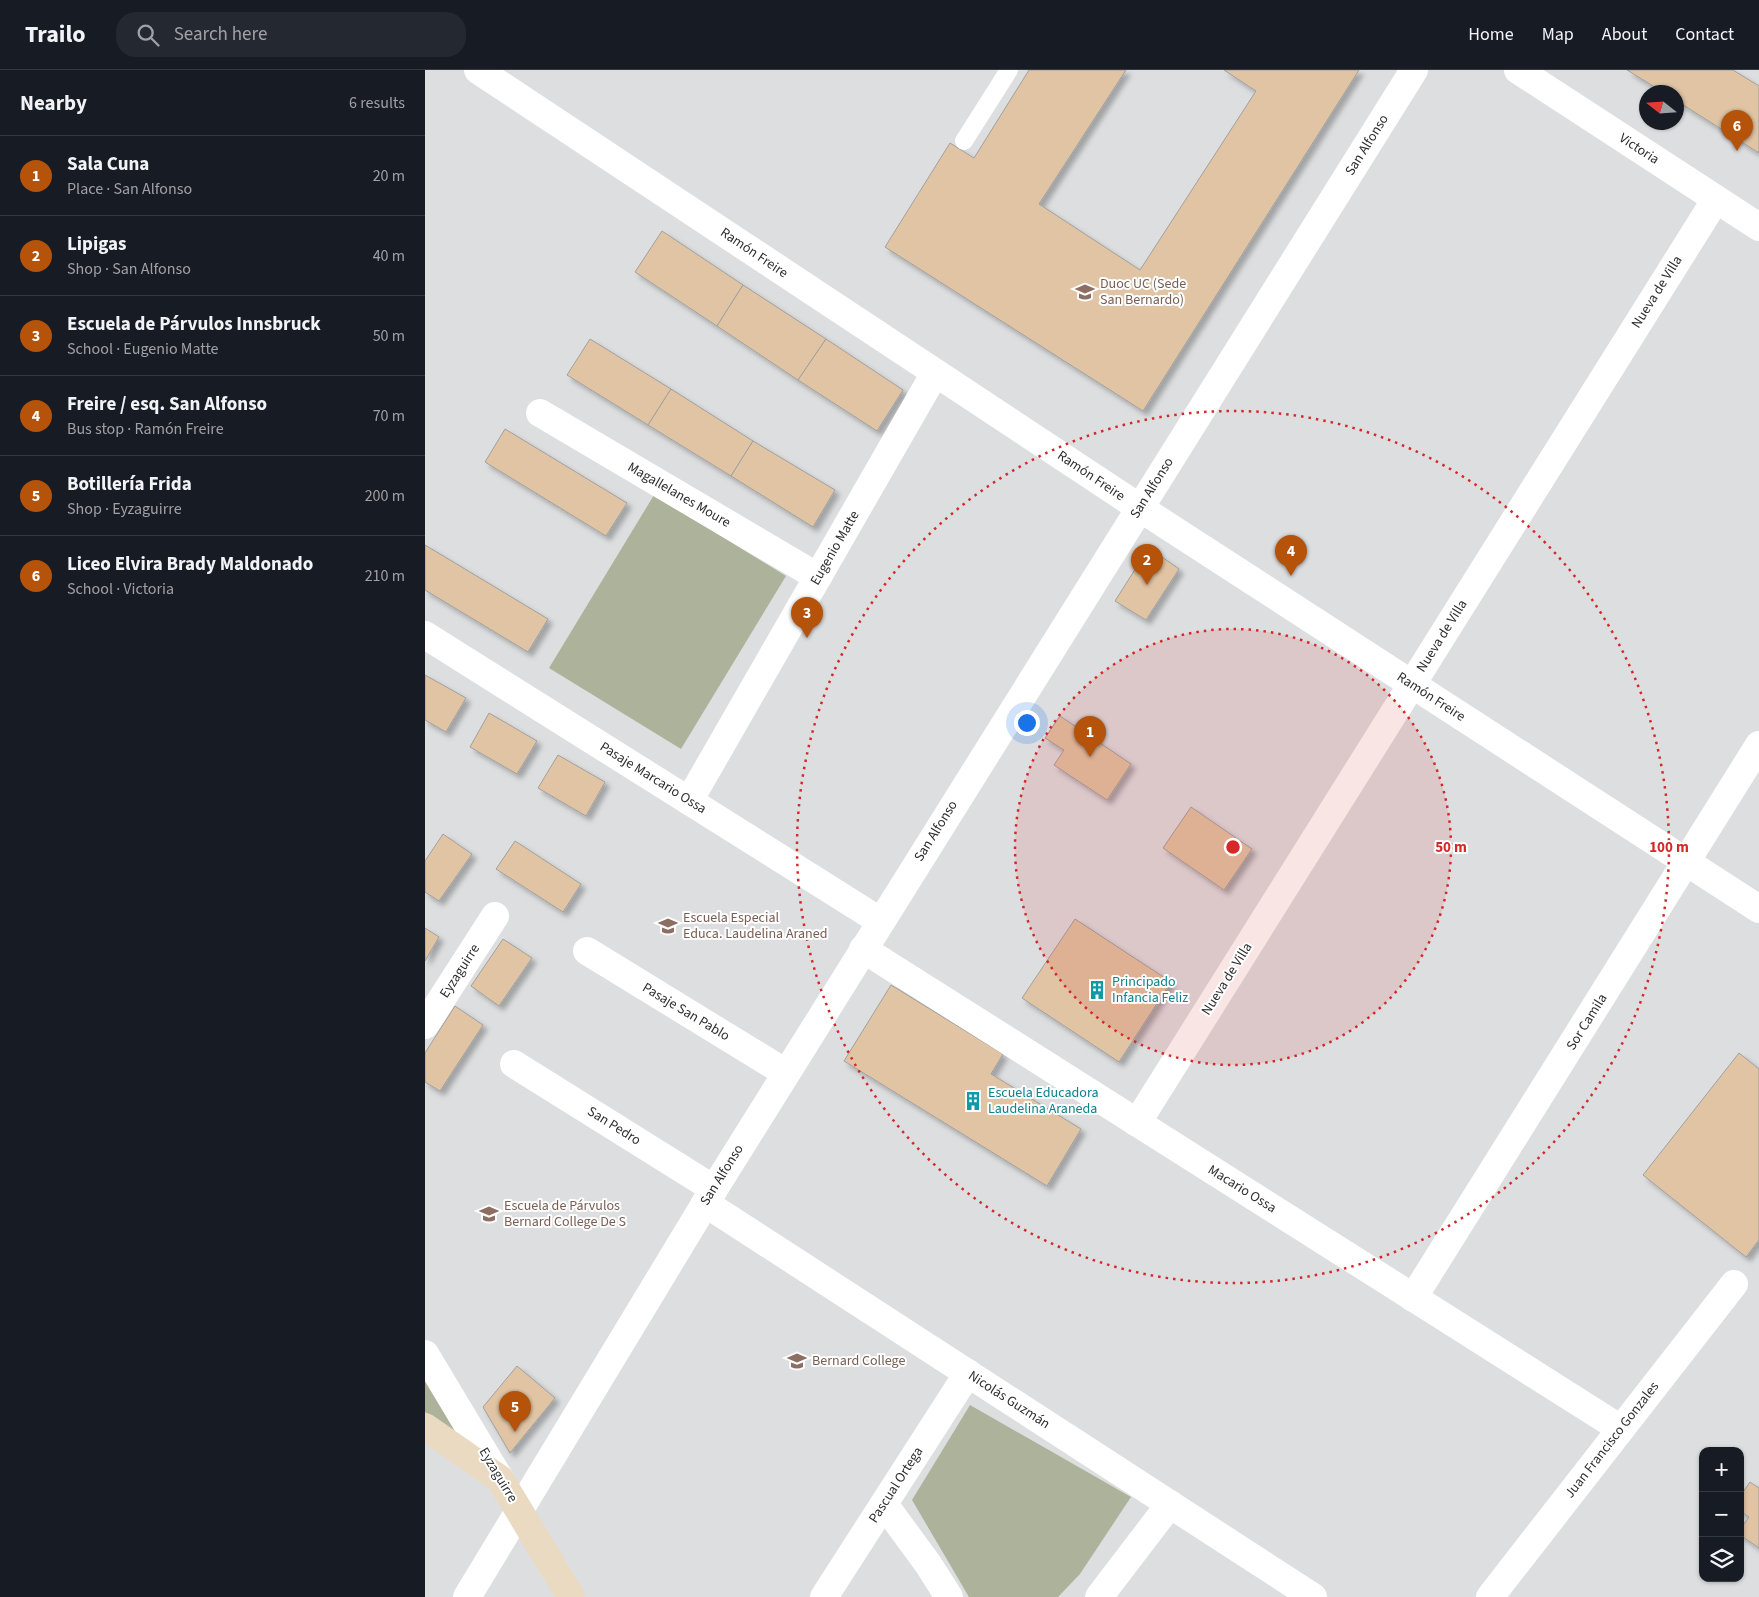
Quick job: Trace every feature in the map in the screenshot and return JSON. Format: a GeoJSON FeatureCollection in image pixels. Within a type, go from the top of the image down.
{"type":"FeatureCollection","features":[{"type":"Feature","properties":{"kind":"main road"},"geometry":{"type":"LineString","coordinates":[[425,1426],[500,1479]]}},
{"type":"Feature","properties":{"kind":"main road","name":"Eyzaguirre"},"geometry":{"type":"LineString","coordinates":[[500,1479],[571,1597]]}},
{"type":"Feature","properties":{"kind":"street","name":"San Alfonso"},"geometry":{"type":"LineString","coordinates":[[467,1597],[709,1196],[1413,70]]}},
{"type":"Feature","properties":{"kind":"street","name":"Victoria"},"geometry":{"type":"LineString","coordinates":[[1519,70],[1759,227]]}},
{"type":"Feature","properties":{"kind":"street","name":"Ramón Freire"},"geometry":{"type":"LineString","coordinates":[[496,75],[935,373],[1759,909]]}},
{"type":"Feature","properties":{"kind":"street","name":"Nueva de Villa"},"geometry":{"type":"LineString","coordinates":[[1137,1123],[1716,199]]}},
{"type":"Feature","properties":{"kind":"street","name":"Eugenio Matte"},"geometry":{"type":"LineString","coordinates":[[689,801],[935,373]]}},
{"type":"Feature","properties":{"kind":"street","name":"Magallelanes Moure"},"geometry":{"type":"LineString","coordinates":[[540,413],[818,577]]}},
{"type":"Feature","properties":{"kind":"street","name":"Pasaje Marcario Ossa"},"geometry":{"type":"LineString","coordinates":[[425,635],[880,921]]}},
{"type":"Feature","properties":{"kind":"street","name":"Sor Camila"},"geometry":{"type":"LineString","coordinates":[[1413,1298],[1759,745]]}},
{"type":"Feature","properties":{"kind":"street","name":"Eyzaguirre"},"geometry":{"type":"LineString","coordinates":[[425,1025],[495,916]]}},
{"type":"Feature","properties":{"kind":"street","name":"Macario Ossa"},"geometry":{"type":"LineString","coordinates":[[863,950],[1621,1429]]}},
{"type":"Feature","properties":{"kind":"street","name":"Pasaje San Pablo"},"geometry":{"type":"LineString","coordinates":[[587,951],[786,1073]]}},
{"type":"Feature","properties":{"kind":"street","name":"San Pedro"},"geometry":{"type":"LineString","coordinates":[[514,1064],[709,1196]]}},
{"type":"Feature","properties":{"kind":"street","name":"Nicolás Guzmán"},"geometry":{"type":"LineString","coordinates":[[709,1196],[968,1373],[1313,1597]]}},
{"type":"Feature","properties":{"kind":"street","name":"Juan Francisco Gonzales"},"geometry":{"type":"LineString","coordinates":[[1490,1597],[1734,1284]]}},
{"type":"Feature","properties":{"kind":"street","name":"Eyzaguirre"},"geometry":{"type":"LineString","coordinates":[[425,1354],[500,1479]]}},
{"type":"Feature","properties":{"kind":"street","name":"Pascual Ortega"},"geometry":{"type":"LineString","coordinates":[[824,1597],[968,1373]]}},
{"type":"Feature","properties":{"kind":"street"},"geometry":{"type":"LineString","coordinates":[[884,1504],[928,1564],[949,1597]]}},
{"type":"Feature","properties":{"kind":"street"},"geometry":{"type":"LineString","coordinates":[[1099,1597],[1170,1504]]}},
{"type":"Feature","properties":{"kind":"lane"},"geometry":{"type":"LineString","coordinates":[[964,141],[1009,70]]}},
{"type":"Feature","properties":{"kind":"green space"},"geometry":{"type":"Polygon","coordinates":[[[654,495],[786,576],[681,749],[549,668],[654,495]]]}},
{"type":"Feature","properties":{"kind":"green space"},"geometry":{"type":"Polygon","coordinates":[[[425,1367],[467,1440],[425,1412],[425,1367]]]}},
{"type":"Feature","properties":{"kind":"green space"},"geometry":{"type":"Polygon","coordinates":[[[970,1405],[1131,1497],[1080,1574],[1058,1597],[969,1597],[912,1500],[970,1405]]]}},
{"type":"Feature","properties":{"kind":"building","name":"Duoc UC (Sede San Bernardo)"},"geometry":{"type":"Polygon","coordinates":[[[1029,70],[1126,70],[1039,204],[1140,270],[1256,91],[1224,70],[1359,70],[1143,411],[885,247],[950,143],[974,158],[1029,70]]]}},
{"type":"Feature","properties":{"kind":"building"},"geometry":{"type":"Polygon","coordinates":[[[1627,70],[1733,70],[1759,86],[1759,153],[1684,105],[1684,85],[1652,85],[1627,70]]]}},
{"type":"Feature","properties":{"kind":"building"},"geometry":{"type":"Polygon","coordinates":[[[662,231],[743,285],[717,326],[635,272],[662,231]]]}},
{"type":"Feature","properties":{"kind":"building"},"geometry":{"type":"Polygon","coordinates":[[[743,285],[826,339],[798,380],[717,326],[743,285]]]}},
{"type":"Feature","properties":{"kind":"building"},"geometry":{"type":"Polygon","coordinates":[[[590,339],[671,389],[648,425],[567,375],[590,339]]]}},
{"type":"Feature","properties":{"kind":"building"},"geometry":{"type":"Polygon","coordinates":[[[826,339],[903,390],[877,431],[798,380],[826,339]]]}},
{"type":"Feature","properties":{"kind":"building"},"geometry":{"type":"Polygon","coordinates":[[[671,389],[753,441],[731,476],[648,425],[671,389]]]}},
{"type":"Feature","properties":{"kind":"building"},"geometry":{"type":"Polygon","coordinates":[[[505,429],[627,503],[606,536],[485,462],[505,429]]]}},
{"type":"Feature","properties":{"kind":"building"},"geometry":{"type":"Polygon","coordinates":[[[753,441],[835,490],[813,527],[731,476],[753,441]]]}},
{"type":"Feature","properties":{"kind":"building"},"geometry":{"type":"Polygon","coordinates":[[[425,545],[548,619],[528,652],[425,590],[425,545]]]}},
{"type":"Feature","properties":{"kind":"building"},"geometry":{"type":"Polygon","coordinates":[[[1159,555],[1179,569],[1146,620],[1115,601],[1141,560],[1159,555]]]}},
{"type":"Feature","properties":{"kind":"building"},"geometry":{"type":"Polygon","coordinates":[[[425,675],[466,698],[446,732],[425,720],[425,675]]]}},
{"type":"Feature","properties":{"kind":"building"},"geometry":{"type":"Polygon","coordinates":[[[489,713],[537,741],[517,774],[470,747],[489,713]]]}},
{"type":"Feature","properties":{"kind":"building"},"geometry":{"type":"Polygon","coordinates":[[[1060,716],[1131,764],[1107,800],[1054,765],[1064,750],[1045,738],[1060,716]]]}},
{"type":"Feature","properties":{"kind":"building"},"geometry":{"type":"Polygon","coordinates":[[[558,755],[605,782],[586,816],[538,788],[558,755]]]}},
{"type":"Feature","properties":{"kind":"building"},"geometry":{"type":"Polygon","coordinates":[[[1191,807],[1252,849],[1224,890],[1163,848],[1191,807]]]}},
{"type":"Feature","properties":{"kind":"building"},"geometry":{"type":"Polygon","coordinates":[[[443,834],[472,854],[439,901],[425,892],[425,861],[443,834]]]}},
{"type":"Feature","properties":{"kind":"building"},"geometry":{"type":"Polygon","coordinates":[[[515,841],[581,884],[563,912],[496,869],[515,841]]]}},
{"type":"Feature","properties":{"kind":"building","name":"Principado Infancia Feliz"},"geometry":{"type":"Polygon","coordinates":[[[1075,919],[1171,982],[1119,1062],[1022,998],[1075,919]]]}},
{"type":"Feature","properties":{"kind":"building"},"geometry":{"type":"Polygon","coordinates":[[[425,928],[439,937],[425,961],[425,928]]]}},
{"type":"Feature","properties":{"kind":"building"},"geometry":{"type":"Polygon","coordinates":[[[503,939],[532,958],[499,1006],[471,986],[503,939]]]}},
{"type":"Feature","properties":{"kind":"building","name":"Escuela Educadora Laudelina Araneda"},"geometry":{"type":"Polygon","coordinates":[[[891,985],[1003,1054],[991,1074],[1081,1129],[1047,1186],[844,1061],[891,985]]]}},
{"type":"Feature","properties":{"kind":"building"},"geometry":{"type":"Polygon","coordinates":[[[455,1006],[483,1025],[440,1091],[425,1082],[425,1053],[455,1006]]]}},
{"type":"Feature","properties":{"kind":"building"},"geometry":{"type":"Polygon","coordinates":[[[1739,1053],[1759,1069],[1759,1240],[1746,1257],[1643,1175],[1739,1053]]]}},
{"type":"Feature","properties":{"kind":"building"},"geometry":{"type":"Polygon","coordinates":[[[517,1366],[555,1398],[510,1453],[483,1407],[517,1366]]]}},
{"type":"Feature","properties":{"kind":"building"},"geometry":{"type":"Polygon","coordinates":[[[1750,1482],[1759,1488],[1759,1548],[1744,1538],[1744,1524],[1749,1517],[1744,1514],[1744,1490],[1750,1482]]]}},
{"type":"Feature","properties":{"kind":"place","name":"Liceo Elvira Brady Maldonado"},"geometry":{"type":"Point","coordinates":[1737,151]}},
{"type":"Feature","properties":{"kind":"place","name":"Duoc UC (Sede San Bernardo)"},"geometry":{"type":"Point","coordinates":[1085,292]}},
{"type":"Feature","properties":{"kind":"place","name":"Freire / esq. San Alfonso"},"geometry":{"type":"Point","coordinates":[1291,576]}},
{"type":"Feature","properties":{"kind":"place","name":"Lipigas"},"geometry":{"type":"Point","coordinates":[1147,585]}},
{"type":"Feature","properties":{"kind":"place","name":"Escuela de Párvulos Innsbruck"},"geometry":{"type":"Point","coordinates":[807,638]}},
{"type":"Feature","properties":{"kind":"place","name":"Sala Cuna"},"geometry":{"type":"Point","coordinates":[1090,757]}},
{"type":"Feature","properties":{"kind":"place","name":"Escuela Especial Educa. Laudelina Araned"},"geometry":{"type":"Point","coordinates":[668,926]}},
{"type":"Feature","properties":{"kind":"place","name":"Principado Infancia Feliz"},"geometry":{"type":"Point","coordinates":[1097,990]}},
{"type":"Feature","properties":{"kind":"place","name":"Escuela Educadora Laudelina Araneda"},"geometry":{"type":"Point","coordinates":[973,1101]}},
{"type":"Feature","properties":{"kind":"place","name":"Escuela de Párvulos Bernard College De S"},"geometry":{"type":"Point","coordinates":[489,1214]}},
{"type":"Feature","properties":{"kind":"place","name":"Bernard College"},"geometry":{"type":"Point","coordinates":[797,1361]}},
{"type":"Feature","properties":{"kind":"place","name":"Botillería Frida"},"geometry":{"type":"Point","coordinates":[515,1432]}}]}
